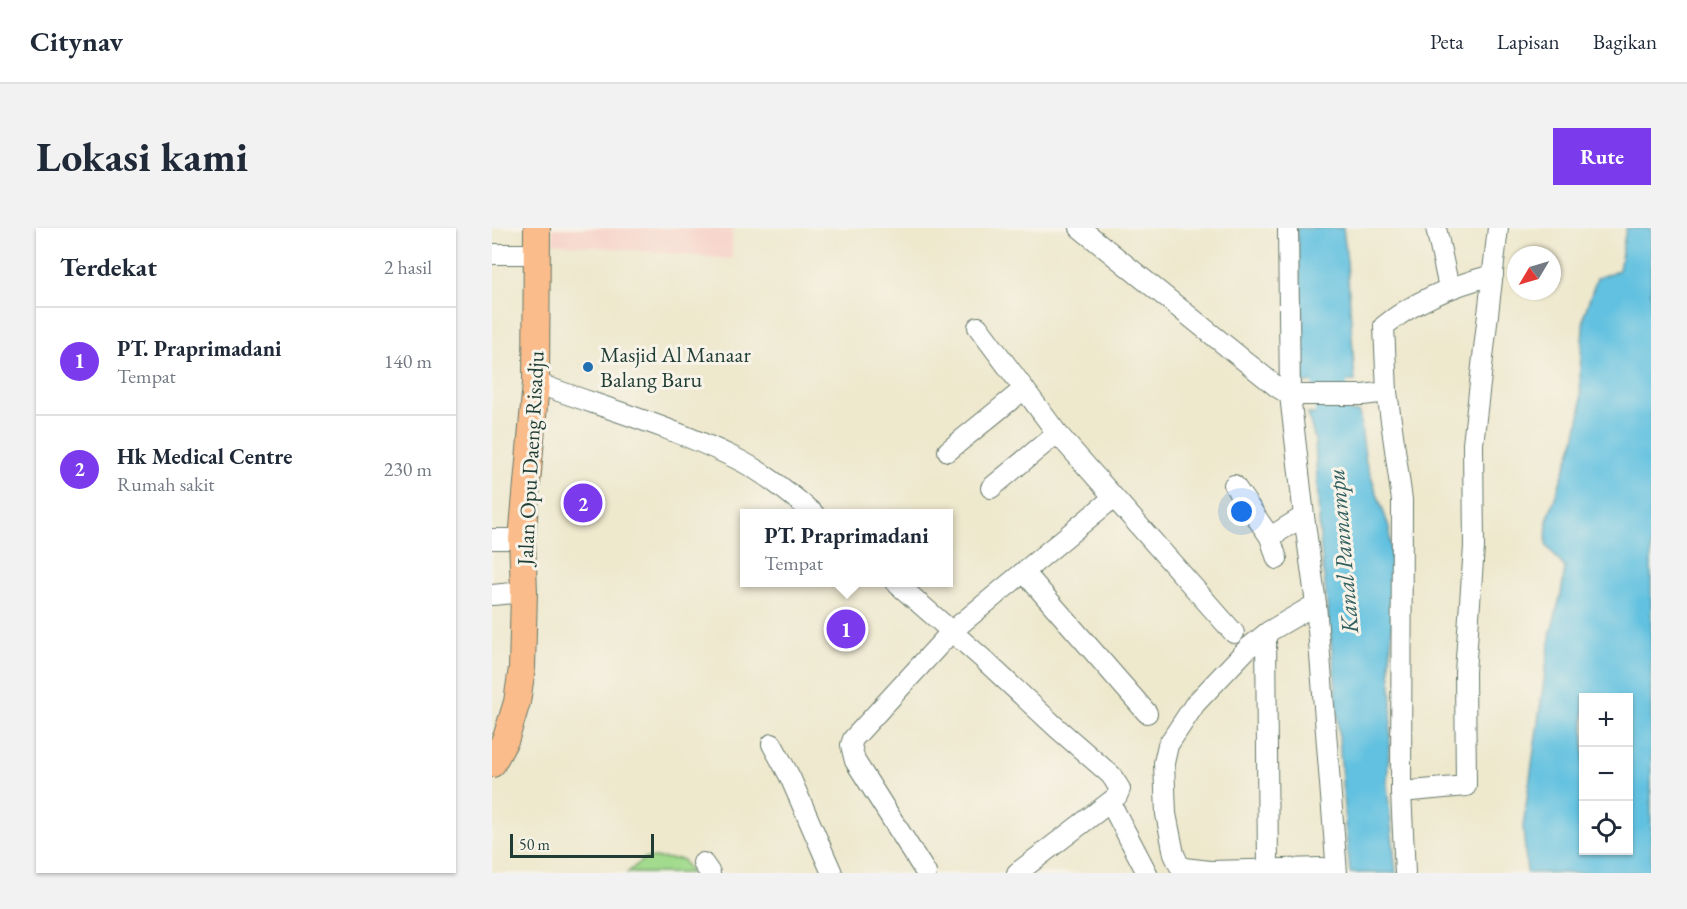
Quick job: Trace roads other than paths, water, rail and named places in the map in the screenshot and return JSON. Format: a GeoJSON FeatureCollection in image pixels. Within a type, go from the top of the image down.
{"type":"FeatureCollection","features":[{"type":"Feature","properties":{"kind":"main road","name":"Jalan Opu Daeng Risadju"},"geometry":{"type":"LineString","coordinates":[[492,764],[506,738],[517,702],[522,668],[524,592],[522,539],[536,383],[537,228]]}},
{"type":"Feature","properties":{"kind":"street"},"geometry":{"type":"LineString","coordinates":[[1080,228],[1277,387],[1293,395],[1363,395],[1387,392]]}},
{"type":"Feature","properties":{"kind":"street"},"geometry":{"type":"LineString","coordinates":[[1288,228],[1293,395],[1304,516],[1316,604],[1330,871],[1188,870],[1179,865],[1174,854],[1166,813],[1164,763],[1168,745],[1195,704],[1248,648],[1266,634],[1316,604]]}},
{"type":"Feature","properties":{"kind":"street"},"geometry":{"type":"LineString","coordinates":[[1436,228],[1449,288]]}},
{"type":"Feature","properties":{"kind":"street"},"geometry":{"type":"LineString","coordinates":[[1401,792],[1466,786],[1465,672],[1474,547],[1473,444],[1498,228]]}},
{"type":"Feature","properties":{"kind":"street"},"geometry":{"type":"LineString","coordinates":[[492,254],[537,254]]}},
{"type":"Feature","properties":{"kind":"street"},"geometry":{"type":"LineString","coordinates":[[1405,873],[1401,792],[1402,500],[1387,392],[1384,326],[1405,310],[1449,288],[1493,275]]}},
{"type":"Feature","properties":{"kind":"street"},"geometry":{"type":"LineString","coordinates":[[978,327],[1057,433],[1234,633]]}},
{"type":"Feature","properties":{"kind":"street"},"geometry":{"type":"LineString","coordinates":[[536,383],[688,437],[736,459],[773,482],[809,509]]}},
{"type":"Feature","properties":{"kind":"street"},"geometry":{"type":"LineString","coordinates":[[948,451],[1024,389]]}},
{"type":"Feature","properties":{"kind":"street"},"geometry":{"type":"LineString","coordinates":[[991,488],[1057,433]]}},
{"type":"Feature","properties":{"kind":"street"},"geometry":{"type":"LineString","coordinates":[[1234,485],[1270,537],[1277,559]]}},
{"type":"Feature","properties":{"kind":"street"},"geometry":{"type":"LineString","coordinates":[[926,873],[855,761],[851,745],[853,739],[905,685],[952,631],[1113,498]]}},
{"type":"Feature","properties":{"kind":"street"},"geometry":{"type":"LineString","coordinates":[[1270,537],[1304,516]]}},
{"type":"Feature","properties":{"kind":"street"},"geometry":{"type":"LineString","coordinates":[[492,539],[522,539]]}},
{"type":"Feature","properties":{"kind":"street"},"geometry":{"type":"LineString","coordinates":[[1024,572],[1147,713]]}},
{"type":"Feature","properties":{"kind":"street"},"geometry":{"type":"LineString","coordinates":[[901,587],[1111,775],[1120,789],[1117,796],[1110,802],[1017,873]]}},
{"type":"Feature","properties":{"kind":"street"},"geometry":{"type":"LineString","coordinates":[[492,596],[524,592]]}},
{"type":"Feature","properties":{"kind":"street"},"geometry":{"type":"LineString","coordinates":[[1266,634],[1268,870]]}},
{"type":"Feature","properties":{"kind":"street"},"geometry":{"type":"LineString","coordinates":[[772,744],[790,777],[832,873]]}},
{"type":"Feature","properties":{"kind":"street"},"geometry":{"type":"LineString","coordinates":[[1110,802],[1147,873]]}},
{"type":"Feature","properties":{"kind":"water"},"geometry":{"type":"Polygon","coordinates":[[[1297,228],[1343,228],[1355,381],[1301,383],[1303,326],[1297,228]]]}},
{"type":"Feature","properties":{"kind":"water"},"geometry":{"type":"Polygon","coordinates":[[[1626,228],[1651,228],[1651,873],[1527,873],[1523,827],[1551,632],[1565,568],[1546,545],[1547,521],[1575,439],[1581,410],[1580,370],[1584,315],[1597,278],[1619,270],[1626,228]]]}},
{"type":"Feature","properties":{"kind":"water"},"geometry":{"type":"Polygon","coordinates":[[[1359,412],[1366,463],[1389,527],[1393,613],[1390,662],[1392,705],[1387,784],[1396,873],[1350,873],[1335,678],[1320,540],[1315,440],[1308,414],[1359,412]]]}},
{"type":"Feature","properties":{"kind":"waterway","name":"Kanal Pannampu"},"geometry":{"type":"LineString","coordinates":[[1326,334],[1336,461]]}},
{"type":"Feature","properties":{"kind":"place","name":"Masjid Al Manaar Balang Baru"},"geometry":{"type":"Point","coordinates":[588,367]}},
{"type":"Feature","properties":{"kind":"place","name":"Hk Medical Centre"},"geometry":{"type":"Point","coordinates":[583,503]}},
{"type":"Feature","properties":{"kind":"place","name":"PT. Praprimadani"},"geometry":{"type":"Point","coordinates":[846,629]}}]}
